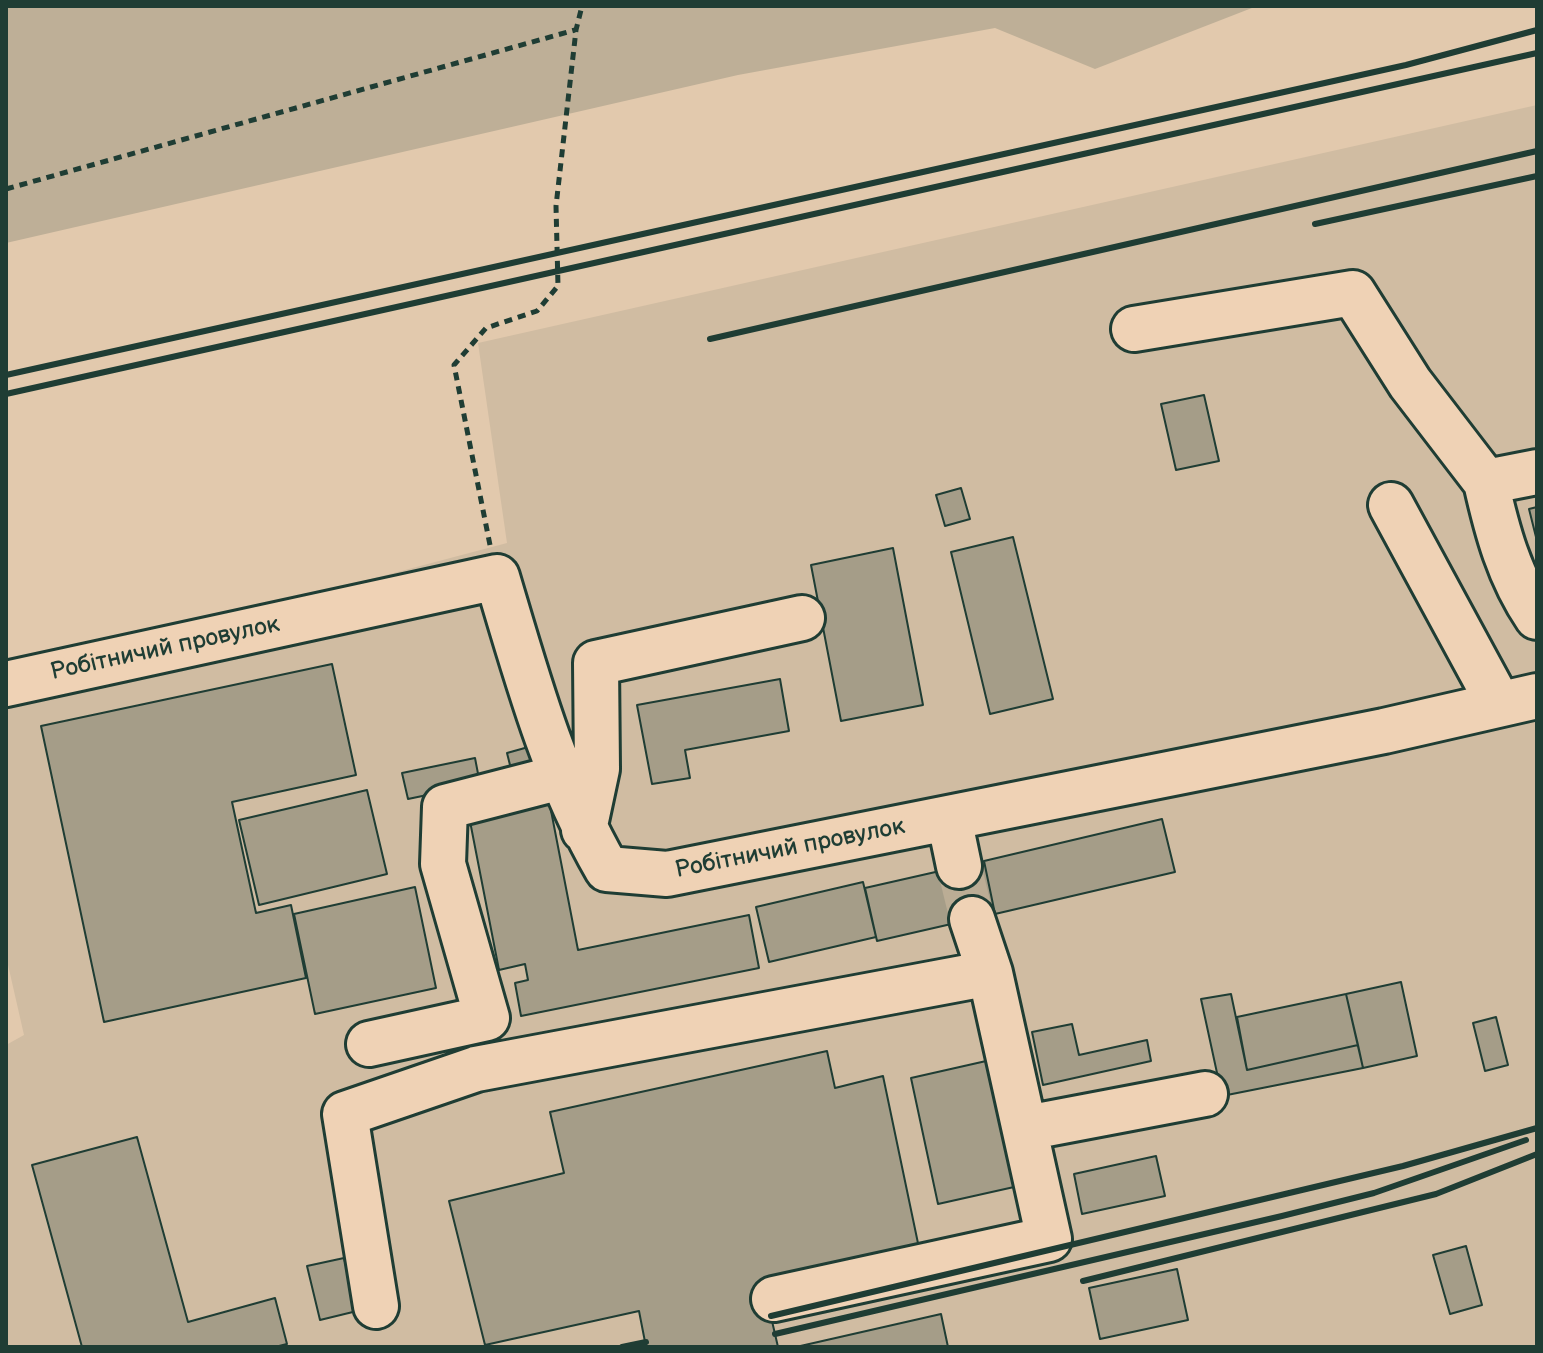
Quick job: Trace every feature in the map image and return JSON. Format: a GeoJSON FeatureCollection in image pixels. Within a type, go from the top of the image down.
{"type":"FeatureCollection","features":[{"type":"Feature","properties":{"kind":"street"},"geometry":{"type":"LineString","coordinates":[[1134,329],[1353,293],[1410,383],[1486,482],[1498,539],[1524,598],[1537,617]]}},
{"type":"Feature","properties":{"kind":"street"},"geometry":{"type":"LineString","coordinates":[[1486,482],[1537,472]]}},
{"type":"Feature","properties":{"kind":"street"},"geometry":{"type":"LineString","coordinates":[[1391,505],[1518,700]]}},
{"type":"Feature","properties":{"kind":"street","name":"Робітничий провулок"},"geometry":{"type":"LineString","coordinates":[[6,684],[497,577],[542,733],[584,830],[607,869],[667,874],[1518,700]]}},
{"type":"Feature","properties":{"kind":"street"},"geometry":{"type":"LineString","coordinates":[[584,830],[597,769],[596,663],[802,618]]}},
{"type":"Feature","properties":{"kind":"street"},"geometry":{"type":"LineString","coordinates":[[369,1044],[487,1018],[443,864],[445,807],[561,777]]}},
{"type":"Feature","properties":{"kind":"street"},"geometry":{"type":"LineString","coordinates":[[949,818],[959,866]]}},
{"type":"Feature","properties":{"kind":"street"},"geometry":{"type":"LineString","coordinates":[[774,1299],[1049,1239],[990,973],[972,919]]}},
{"type":"Feature","properties":{"kind":"street"},"geometry":{"type":"LineString","coordinates":[[376,1306],[345,1114],[476,1069],[990,973]]}},
{"type":"Feature","properties":{"kind":"street"},"geometry":{"type":"LineString","coordinates":[[1026,1128],[1205,1094]]}},
{"type":"Feature","properties":{"kind":"path"},"geometry":{"type":"LineString","coordinates":[[497,577],[454,365],[486,328],[537,311],[558,286],[556,206],[576,30],[582,6]]}},
{"type":"Feature","properties":{"kind":"path"},"geometry":{"type":"LineString","coordinates":[[6,189],[576,30]]}},
{"type":"Feature","properties":{"kind":"shaded area"},"geometry":{"type":"Polygon","coordinates":[[[6,6],[1257,6],[1095,69],[995,28],[738,75],[6,243],[6,6]]]}},
{"type":"Feature","properties":{"kind":"shaded area"},"geometry":{"type":"Polygon","coordinates":[[[1537,105],[1537,1347],[6,1347],[6,1045],[24,1035],[6,956],[6,699],[288,601],[507,543],[478,343],[1537,105]]]}},
{"type":"Feature","properties":{"kind":"building"},"geometry":{"type":"Polygon","coordinates":[[[1204,395],[1219,461],[1176,470],[1161,404],[1204,395]]]}},
{"type":"Feature","properties":{"kind":"building"},"geometry":{"type":"Polygon","coordinates":[[[961,488],[970,519],[945,526],[936,495],[961,488]]]}},
{"type":"Feature","properties":{"kind":"building"},"geometry":{"type":"Polygon","coordinates":[[[1537,507],[1537,541],[1529,509],[1537,507]]]}},
{"type":"Feature","properties":{"kind":"building"},"geometry":{"type":"Polygon","coordinates":[[[1013,537],[1053,699],[990,714],[951,552],[1013,537]]]}},
{"type":"Feature","properties":{"kind":"building"},"geometry":{"type":"Polygon","coordinates":[[[893,548],[923,705],[841,721],[811,565],[893,548]]]}},
{"type":"Feature","properties":{"kind":"building"},"geometry":{"type":"Polygon","coordinates":[[[332,664],[356,775],[232,802],[256,913],[291,905],[306,978],[104,1022],[41,726],[332,664]]]}},
{"type":"Feature","properties":{"kind":"building"},"geometry":{"type":"Polygon","coordinates":[[[780,679],[789,731],[685,750],[690,778],[652,784],[637,705],[780,679]]]}},
{"type":"Feature","properties":{"kind":"building"},"geometry":{"type":"Polygon","coordinates":[[[532,746],[537,767],[512,773],[507,753],[532,746]]]}},
{"type":"Feature","properties":{"kind":"building"},"geometry":{"type":"Polygon","coordinates":[[[475,758],[480,784],[408,799],[402,773],[475,758]]]}},
{"type":"Feature","properties":{"kind":"building"},"geometry":{"type":"Polygon","coordinates":[[[367,790],[387,874],[259,905],[239,820],[367,790]]]}},
{"type":"Feature","properties":{"kind":"building"},"geometry":{"type":"Polygon","coordinates":[[[548,795],[578,950],[749,915],[759,968],[521,1016],[515,983],[528,980],[525,964],[499,970],[468,811],[548,795]]]}},
{"type":"Feature","properties":{"kind":"building"},"geometry":{"type":"Polygon","coordinates":[[[1162,819],[1175,872],[995,914],[984,861],[1162,819]]]}},
{"type":"Feature","properties":{"kind":"building"},"geometry":{"type":"Polygon","coordinates":[[[984,861],[995,914],[877,941],[865,888],[984,861]]]}},
{"type":"Feature","properties":{"kind":"building"},"geometry":{"type":"Polygon","coordinates":[[[863,882],[876,937],[769,962],[756,907],[863,882]]]}},
{"type":"Feature","properties":{"kind":"building"},"geometry":{"type":"Polygon","coordinates":[[[415,887],[436,988],[315,1014],[294,914],[415,887]]]}},
{"type":"Feature","properties":{"kind":"building"},"geometry":{"type":"Polygon","coordinates":[[[1401,982],[1417,1056],[1363,1068],[1346,994],[1401,982]]]}},
{"type":"Feature","properties":{"kind":"building"},"geometry":{"type":"Polygon","coordinates":[[[1231,994],[1247,1070],[1358,1045],[1363,1068],[1222,1096],[1201,999],[1231,994]]]}},
{"type":"Feature","properties":{"kind":"building"},"geometry":{"type":"Polygon","coordinates":[[[1346,994],[1358,1045],[1247,1070],[1237,1017],[1346,994]]]}},
{"type":"Feature","properties":{"kind":"building"},"geometry":{"type":"Polygon","coordinates":[[[1496,1017],[1508,1065],[1485,1071],[1473,1023],[1496,1017]]]}},
{"type":"Feature","properties":{"kind":"building"},"geometry":{"type":"Polygon","coordinates":[[[1072,1024],[1079,1055],[1147,1040],[1151,1061],[1043,1085],[1032,1032],[1072,1024]]]}},
{"type":"Feature","properties":{"kind":"building"},"geometry":{"type":"Polygon","coordinates":[[[827,1051],[835,1088],[883,1076],[919,1248],[763,1282],[778,1347],[646,1347],[639,1311],[485,1345],[449,1201],[564,1173],[550,1112],[827,1051]]]}},
{"type":"Feature","properties":{"kind":"building"},"geometry":{"type":"Polygon","coordinates":[[[995,1059],[1023,1185],[938,1204],[911,1078],[995,1059]]]}},
{"type":"Feature","properties":{"kind":"building"},"geometry":{"type":"Polygon","coordinates":[[[137,1137],[188,1322],[275,1298],[287,1344],[275,1347],[82,1347],[32,1165],[137,1137]]]}},
{"type":"Feature","properties":{"kind":"building"},"geometry":{"type":"Polygon","coordinates":[[[1156,1156],[1165,1196],[1082,1214],[1074,1174],[1156,1156]]]}},
{"type":"Feature","properties":{"kind":"building"},"geometry":{"type":"Polygon","coordinates":[[[1466,1246],[1482,1305],[1450,1314],[1433,1255],[1466,1246]]]}},
{"type":"Feature","properties":{"kind":"building"},"geometry":{"type":"Polygon","coordinates":[[[344,1258],[357,1311],[320,1320],[307,1266],[344,1258]]]}},
{"type":"Feature","properties":{"kind":"building"},"geometry":{"type":"Polygon","coordinates":[[[1177,1269],[1188,1320],[1100,1339],[1089,1288],[1177,1269]]]}},
{"type":"Feature","properties":{"kind":"building"},"geometry":{"type":"Polygon","coordinates":[[[941,1314],[948,1347],[796,1347],[941,1314]]]}},
{"type":"Feature","properties":{"kind":"tunnel"},"geometry":{"type":"LineString","coordinates":[[959,866],[972,919]]}},
{"type":"Feature","properties":{"kind":"railway"},"geometry":{"type":"LineString","coordinates":[[6,375],[1406,65],[1537,30]]}},
{"type":"Feature","properties":{"kind":"railway"},"geometry":{"type":"LineString","coordinates":[[6,394],[1537,53]]}},
{"type":"Feature","properties":{"kind":"railway"},"geometry":{"type":"LineString","coordinates":[[710,339],[1537,151]]}},
{"type":"Feature","properties":{"kind":"railway"},"geometry":{"type":"LineString","coordinates":[[1315,224],[1537,176]]}},
{"type":"Feature","properties":{"kind":"railway"},"geometry":{"type":"LineString","coordinates":[[771,1316],[1403,1166],[1537,1128]]}},
{"type":"Feature","properties":{"kind":"railway"},"geometry":{"type":"LineString","coordinates":[[775,1334],[1374,1193],[1526,1140]]}},
{"type":"Feature","properties":{"kind":"railway"},"geometry":{"type":"LineString","coordinates":[[1083,1281],[1436,1194],[1537,1154]]}},
{"type":"Feature","properties":{"kind":"railway"},"geometry":{"type":"LineString","coordinates":[[622,1347],[646,1342]]}}]}
